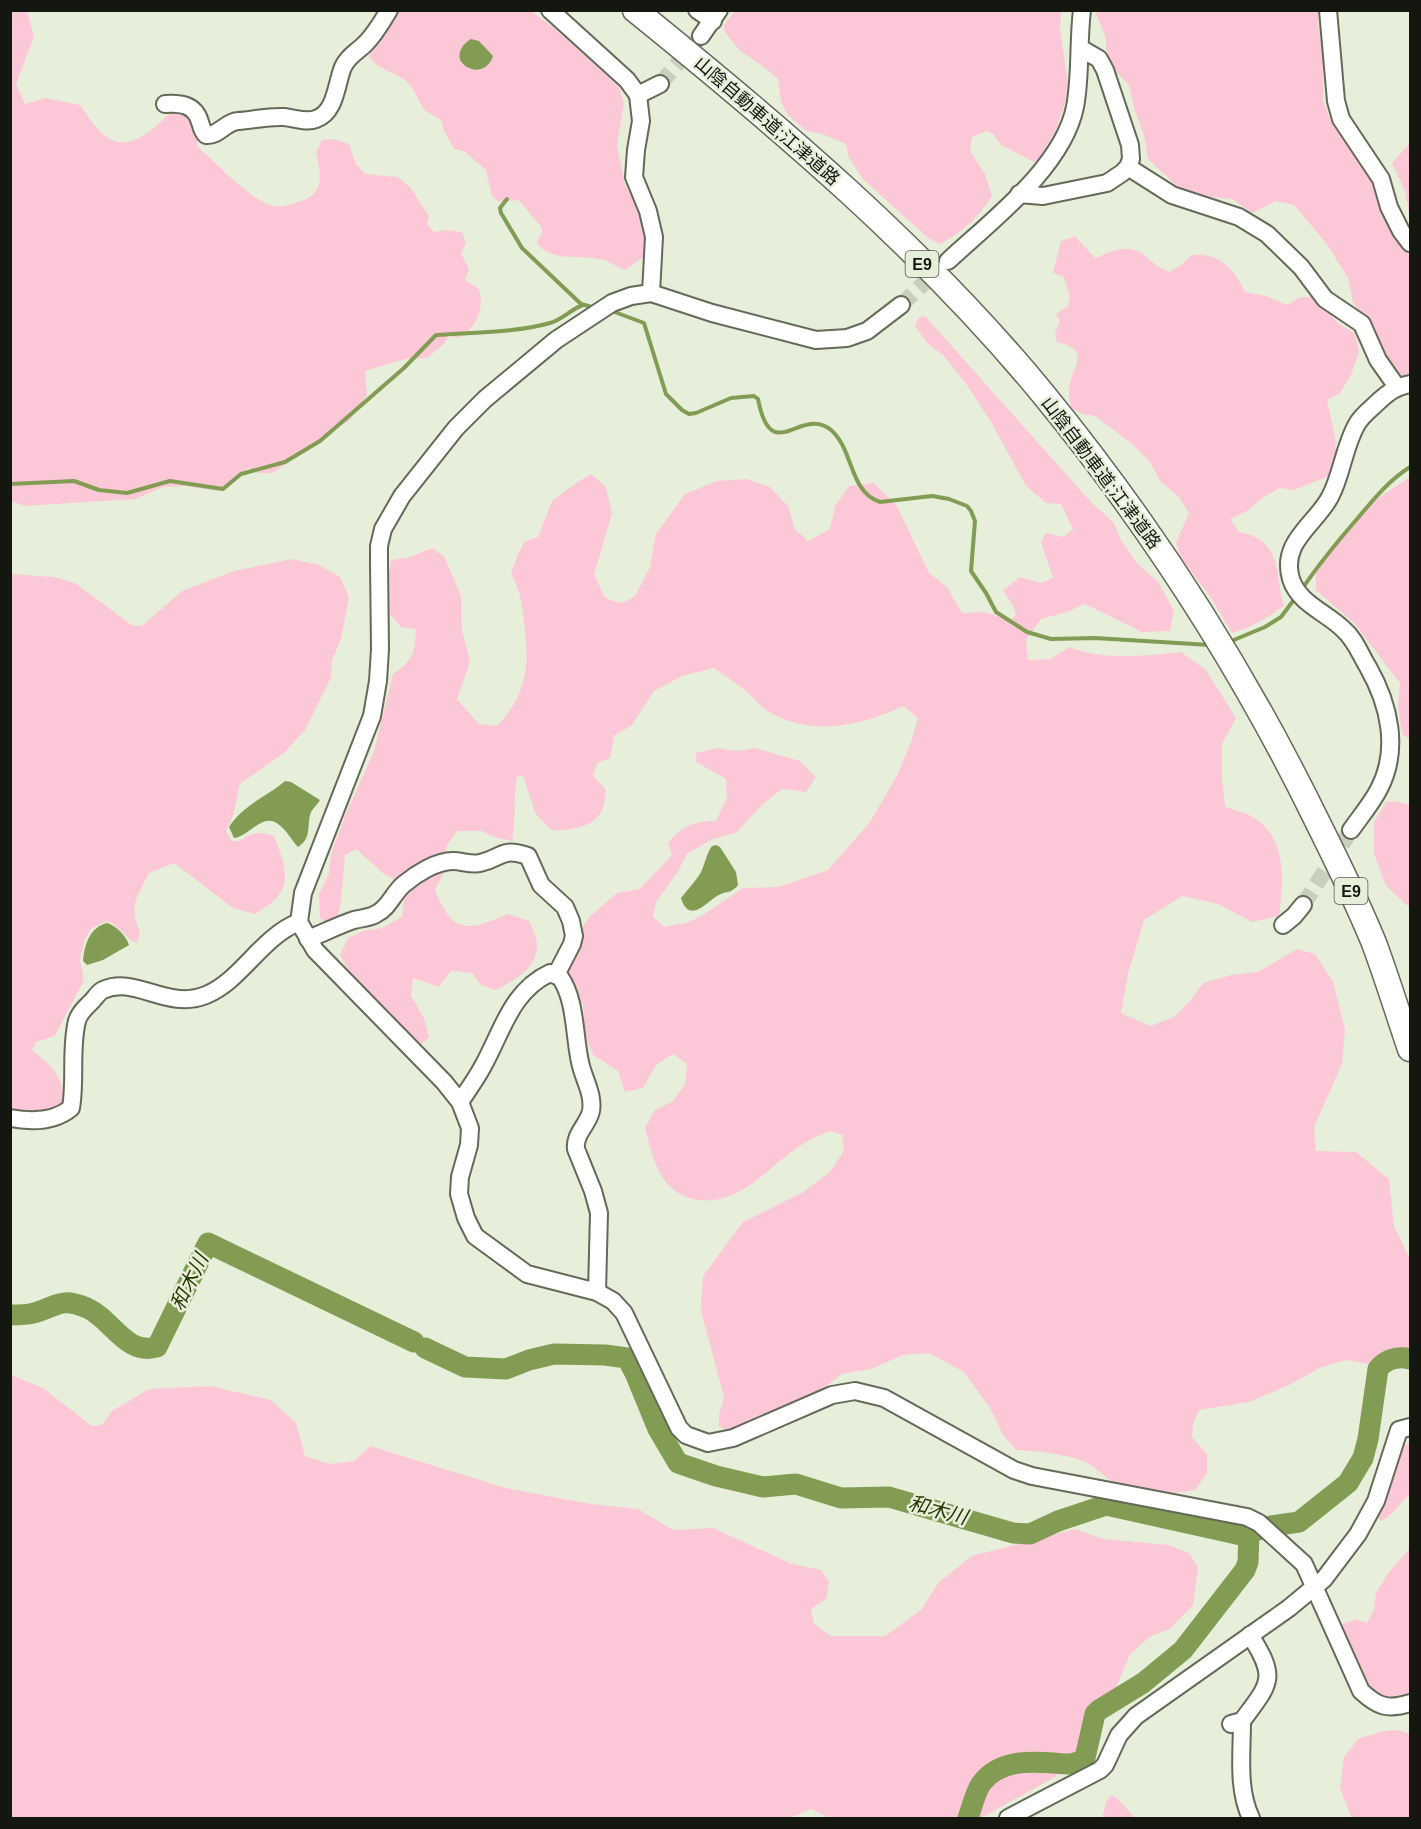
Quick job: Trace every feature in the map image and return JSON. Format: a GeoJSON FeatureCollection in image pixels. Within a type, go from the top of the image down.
{"type":"FeatureCollection","features":[{"type":"Feature","properties":{"kind":"highway","name":"山陰自動車道;江津道路"},"geometry":{"type":"LineString","coordinates":[[635,10],[736,92],[833,177],[894,235],[972,315],[1043,394],[1114,486],[1228,657],[1276,740],[1342,871],[1374,944],[1410,1049]]}},
{"type":"Feature","properties":{"kind":"street"},"geometry":{"type":"LineString","coordinates":[[165,104],[184,104],[194,110],[200,120],[203,133],[206,135],[214,135],[232,121],[283,117],[316,119],[324,114],[334,98],[344,66],[352,54],[372,36],[389,10]]}},
{"type":"Feature","properties":{"kind":"street"},"geometry":{"type":"LineString","coordinates":[[550,10],[627,80],[638,95],[641,121],[634,177],[648,211],[654,237],[651,293]]}},
{"type":"Feature","properties":{"kind":"street"},"geometry":{"type":"LineString","coordinates":[[697,10],[716,16],[701,36]]}},
{"type":"Feature","properties":{"kind":"street"},"geometry":{"type":"LineString","coordinates":[[948,261],[1019,194],[1054,156],[1070,124],[1075,106],[1082,10]]}},
{"type":"Feature","properties":{"kind":"street"},"geometry":{"type":"LineString","coordinates":[[1328,10],[1336,101],[1341,119],[1381,179],[1389,207],[1410,243]]}},
{"type":"Feature","properties":{"kind":"street"},"geometry":{"type":"LineString","coordinates":[[1019,194],[1043,196],[1107,183],[1118,177],[1128,167],[1131,159],[1130,145],[1105,70],[1099,59],[1080,48]]}},
{"type":"Feature","properties":{"kind":"street"},"geometry":{"type":"LineString","coordinates":[[638,95],[660,84]]}},
{"type":"Feature","properties":{"kind":"street"},"geometry":{"type":"LineString","coordinates":[[1128,167],[1172,195],[1239,218],[1268,234],[1302,267],[1325,299],[1362,324],[1378,360],[1404,386],[1366,414],[1357,424],[1330,498],[1293,544],[1289,563],[1292,580],[1299,593],[1332,619],[1354,641],[1378,685],[1384,705],[1391,749],[1389,764],[1379,789],[1351,830]]}},
{"type":"Feature","properties":{"kind":"street"},"geometry":{"type":"LineString","coordinates":[[901,305],[867,331],[847,338],[816,340],[712,314],[651,293],[631,296],[612,303],[556,340],[509,377],[456,428],[394,507],[383,529],[379,546],[380,649],[372,717],[303,893],[299,922],[315,950],[444,1082],[460,1102],[471,1135],[460,1177],[459,1194],[466,1218],[476,1236],[527,1274],[597,1292],[613,1301],[624,1313],[679,1428],[686,1434],[708,1443],[733,1438],[831,1395],[855,1391],[884,1398],[1023,1473],[1247,1517],[1266,1529],[1304,1564],[1361,1691],[1375,1704],[1396,1708],[1410,1703]]}},
{"type":"Feature","properties":{"kind":"street"},"geometry":{"type":"LineString","coordinates":[[308,939],[378,913],[386,908],[405,883],[433,866],[448,861],[473,864],[502,853],[515,852],[528,856],[542,885],[565,907],[572,921],[574,936],[572,944],[556,975]]}},
{"type":"Feature","properties":{"kind":"street"},"geometry":{"type":"LineString","coordinates":[[1283,925],[1303,904]]}},
{"type":"Feature","properties":{"kind":"street"},"geometry":{"type":"LineString","coordinates":[[10,1118],[41,1121],[71,1108],[77,1022],[85,1007],[101,990],[126,986],[178,1000],[188,1000],[207,994],[243,967],[280,931],[299,922]]}},
{"type":"Feature","properties":{"kind":"street"},"geometry":{"type":"LineString","coordinates":[[460,1102],[483,1067],[509,1012],[524,992],[550,973],[556,975],[564,982],[568,993],[580,1066],[589,1088],[591,1103],[591,1113],[575,1142],[599,1213],[597,1292]]}},
{"type":"Feature","properties":{"kind":"street"},"geometry":{"type":"LineString","coordinates":[[1008,1818],[1100,1770],[1105,1765],[1119,1735],[1136,1716],[1289,1608],[1324,1580],[1358,1534],[1376,1501],[1399,1430],[1410,1427]]}},
{"type":"Feature","properties":{"kind":"street"},"geometry":{"type":"LineString","coordinates":[[1250,1635],[1260,1651],[1268,1677],[1266,1687],[1237,1723],[1245,1801],[1251,1818]]}},
{"type":"Feature","properties":{"kind":"shaded area"},"geometry":{"type":"Polygon","coordinates":[[[10,11],[27,11],[34,37],[16,84],[25,104],[46,98],[80,105],[100,131],[117,142],[135,140],[143,136],[172,110],[192,114],[198,135],[197,146],[255,197],[273,206],[285,206],[304,200],[316,192],[320,180],[316,153],[322,140],[334,139],[349,144],[356,164],[365,174],[398,177],[410,187],[429,216],[427,224],[434,232],[447,230],[462,232],[466,243],[461,253],[469,269],[465,280],[479,289],[481,296],[480,310],[474,324],[459,338],[449,335],[445,343],[427,358],[406,359],[365,371],[367,395],[351,419],[273,473],[259,473],[248,468],[218,491],[186,486],[163,487],[136,499],[24,506],[11,501],[10,11]]]}},
{"type":"Feature","properties":{"kind":"shaded area"},"geometry":{"type":"Polygon","coordinates":[[[394,11],[531,11],[553,27],[603,72],[619,88],[624,103],[617,145],[625,185],[645,222],[648,234],[646,255],[625,270],[602,260],[557,256],[543,249],[537,243],[542,228],[519,200],[499,202],[492,196],[486,170],[464,151],[454,149],[441,120],[424,110],[413,89],[404,79],[378,66],[369,57],[373,44],[394,11]]]}},
{"type":"Feature","properties":{"kind":"shaded area"},"geometry":{"type":"Polygon","coordinates":[[[735,11],[1061,11],[1060,30],[1069,90],[1056,130],[1040,158],[1034,162],[1001,145],[993,134],[987,131],[972,137],[970,151],[985,174],[992,196],[969,224],[940,244],[928,238],[863,179],[849,158],[846,144],[822,134],[806,131],[788,115],[781,102],[778,79],[739,50],[724,31],[724,25],[735,11]]]}},
{"type":"Feature","properties":{"kind":"shaded area"},"geometry":{"type":"Polygon","coordinates":[[[1095,11],[1319,11],[1318,25],[1323,55],[1323,100],[1332,124],[1375,182],[1378,204],[1403,247],[1410,253],[1410,375],[1398,375],[1391,367],[1373,324],[1362,315],[1353,302],[1348,278],[1326,243],[1294,205],[1276,201],[1252,213],[1232,199],[1203,196],[1181,190],[1148,159],[1144,135],[1129,85],[1114,70],[1106,49],[1106,38],[1095,11]]]}},
{"type":"Feature","properties":{"kind":"shaded area"},"geometry":{"type":"Polygon","coordinates":[[[471,39],[479,41],[493,56],[487,66],[478,70],[468,68],[460,60],[462,48],[471,39]]]}},
{"type":"Feature","properties":{"kind":"shaded area"},"geometry":{"type":"Polygon","coordinates":[[[1410,143],[1410,220],[1405,191],[1392,163],[1410,143]]]}},
{"type":"Feature","properties":{"kind":"shaded area"},"geometry":{"type":"Polygon","coordinates":[[[1075,236],[1095,258],[1116,250],[1131,249],[1170,272],[1192,255],[1210,256],[1231,269],[1245,292],[1266,296],[1287,305],[1301,297],[1313,297],[1339,324],[1355,333],[1359,352],[1351,375],[1340,393],[1327,400],[1337,458],[1327,477],[1294,490],[1280,488],[1247,511],[1230,519],[1239,532],[1253,536],[1270,550],[1277,569],[1284,606],[1246,628],[1232,633],[1211,598],[1181,558],[1176,543],[1189,513],[1178,496],[1161,482],[1149,461],[1131,443],[1095,416],[1082,414],[1071,408],[1069,388],[1078,360],[1077,354],[1068,346],[1057,342],[1055,333],[1060,321],[1056,314],[1068,306],[1070,296],[1063,276],[1053,273],[1061,241],[1075,236]]]}},
{"type":"Feature","properties":{"kind":"shaded area"},"geometry":{"type":"Polygon","coordinates":[[[925,316],[1091,502],[1114,523],[1121,540],[1137,563],[1159,583],[1174,611],[1170,631],[1142,632],[1085,604],[1041,619],[1026,640],[1028,660],[1051,659],[1069,647],[1111,656],[1181,652],[1206,670],[1236,718],[1222,744],[1225,807],[1256,819],[1274,839],[1278,850],[1282,876],[1279,916],[1252,922],[1218,904],[1182,896],[1144,920],[1128,974],[1121,1013],[1150,1026],[1174,1017],[1191,1000],[1203,983],[1231,975],[1258,972],[1297,949],[1315,954],[1333,982],[1345,1029],[1342,1064],[1314,1127],[1316,1151],[1356,1152],[1389,1179],[1394,1226],[1410,1257],[1410,1352],[1401,1350],[1368,1364],[1347,1360],[1322,1367],[1289,1385],[1249,1402],[1199,1410],[1193,1424],[1192,1437],[1207,1454],[1207,1473],[1195,1490],[1176,1493],[1132,1491],[1114,1483],[1094,1467],[1080,1460],[1048,1453],[1016,1450],[1003,1435],[990,1408],[964,1372],[929,1353],[903,1355],[871,1369],[842,1374],[817,1393],[765,1414],[731,1432],[719,1426],[719,1415],[724,1397],[701,1311],[703,1276],[743,1222],[803,1192],[830,1172],[844,1151],[842,1135],[834,1132],[826,1133],[801,1145],[759,1179],[729,1196],[712,1200],[693,1199],[681,1195],[672,1188],[659,1171],[645,1127],[655,1110],[673,1101],[685,1084],[687,1064],[673,1054],[656,1065],[643,1088],[625,1092],[618,1071],[593,1055],[585,1035],[583,1004],[576,997],[568,966],[577,936],[590,916],[617,893],[640,889],[672,855],[668,844],[683,829],[701,822],[716,821],[727,798],[726,779],[696,762],[696,753],[718,748],[737,751],[755,748],[800,761],[816,777],[806,792],[782,789],[763,804],[736,833],[713,839],[687,854],[677,873],[656,902],[653,917],[665,927],[689,922],[703,915],[743,888],[778,887],[828,870],[870,822],[898,774],[918,718],[903,706],[854,723],[836,726],[802,724],[785,720],[766,710],[714,668],[682,676],[654,691],[632,725],[614,736],[610,758],[597,763],[593,776],[606,789],[603,808],[599,815],[588,824],[573,829],[551,830],[535,813],[523,775],[517,777],[512,841],[481,831],[457,831],[446,847],[444,872],[435,890],[448,915],[455,922],[463,925],[482,924],[508,914],[529,921],[537,941],[534,960],[517,978],[495,990],[481,985],[472,973],[451,971],[439,987],[413,978],[411,996],[424,1018],[429,1037],[420,1046],[350,973],[340,955],[348,938],[363,931],[382,928],[402,917],[405,892],[396,880],[385,875],[356,849],[345,855],[337,921],[327,925],[320,917],[319,895],[329,873],[331,854],[374,751],[393,674],[409,660],[415,644],[416,629],[401,627],[390,614],[388,582],[391,560],[411,557],[432,548],[444,556],[461,596],[462,630],[470,662],[457,699],[479,724],[497,726],[515,702],[526,666],[527,652],[522,603],[511,574],[518,554],[525,541],[538,537],[552,501],[591,474],[606,487],[612,514],[594,574],[605,598],[622,603],[635,596],[650,567],[656,534],[685,494],[717,481],[747,479],[770,487],[788,506],[795,529],[808,541],[830,529],[835,506],[849,486],[874,483],[897,506],[929,573],[947,587],[962,613],[984,612],[1011,620],[1016,615],[1003,590],[1020,577],[1041,583],[1053,578],[1041,542],[1046,533],[1063,537],[1073,529],[1061,504],[1046,503],[1026,486],[991,422],[967,385],[944,356],[927,343],[915,326],[919,317],[925,316]]]}},
{"type":"Feature","properties":{"kind":"shaded area"},"geometry":{"type":"Polygon","coordinates":[[[1410,477],[1410,739],[1402,734],[1398,707],[1400,683],[1354,623],[1316,590],[1316,572],[1322,560],[1377,499],[1410,477]]]}},
{"type":"Feature","properties":{"kind":"shaded area"},"geometry":{"type":"Polygon","coordinates":[[[292,559],[319,565],[340,577],[349,597],[341,639],[332,660],[331,677],[305,730],[284,753],[240,784],[233,816],[226,831],[232,841],[240,841],[256,833],[274,836],[285,872],[282,890],[268,906],[255,914],[233,908],[174,863],[149,873],[134,908],[140,932],[137,943],[107,921],[92,928],[85,939],[80,960],[84,980],[55,1036],[36,1042],[32,1050],[59,1078],[66,1102],[50,1111],[11,1109],[10,574],[54,577],[75,583],[133,626],[143,625],[182,591],[234,571],[292,559]]]}},
{"type":"Feature","properties":{"kind":"shaded area"},"geometry":{"type":"Polygon","coordinates":[[[285,781],[291,782],[320,800],[311,812],[306,839],[303,843],[298,847],[284,829],[272,821],[261,823],[240,837],[234,838],[229,827],[241,812],[285,781]]]}},
{"type":"Feature","properties":{"kind":"shaded area"},"geometry":{"type":"Polygon","coordinates":[[[1396,801],[1410,805],[1410,908],[1386,886],[1374,854],[1374,822],[1386,802],[1396,801]]]}},
{"type":"Feature","properties":{"kind":"shaded area"},"geometry":{"type":"Polygon","coordinates":[[[712,846],[720,847],[736,872],[738,885],[732,891],[721,894],[700,908],[694,911],[689,910],[681,898],[700,874],[708,852],[712,846]]]}},
{"type":"Feature","properties":{"kind":"shaded area"},"geometry":{"type":"Polygon","coordinates":[[[107,923],[121,932],[129,945],[103,960],[87,965],[83,961],[89,937],[96,928],[107,923]]]}},
{"type":"Feature","properties":{"kind":"shaded area"},"geometry":{"type":"Polygon","coordinates":[[[11,1375],[43,1388],[92,1426],[102,1425],[112,1411],[149,1389],[210,1386],[271,1400],[296,1423],[305,1456],[330,1464],[354,1461],[370,1446],[506,1488],[591,1504],[638,1509],[673,1530],[713,1528],[792,1564],[821,1570],[829,1581],[826,1599],[811,1609],[814,1624],[831,1636],[885,1636],[921,1610],[939,1582],[972,1556],[1075,1529],[1103,1539],[1168,1545],[1189,1553],[1198,1568],[1193,1605],[1170,1629],[1151,1636],[1130,1654],[1115,1691],[1080,1752],[1055,1777],[981,1818],[829,1818],[811,1809],[790,1818],[11,1818],[11,1375]]]}},
{"type":"Feature","properties":{"kind":"shaded area"},"geometry":{"type":"Polygon","coordinates":[[[1410,1442],[1410,1495],[1381,1521],[1377,1516],[1394,1465],[1403,1447],[1410,1442]]]}},
{"type":"Feature","properties":{"kind":"shaded area"},"geometry":{"type":"Polygon","coordinates":[[[1410,1548],[1410,1695],[1392,1703],[1376,1695],[1363,1681],[1341,1625],[1356,1619],[1367,1623],[1374,1610],[1376,1593],[1387,1575],[1410,1548]]]}},
{"type":"Feature","properties":{"kind":"shaded area"},"geometry":{"type":"Polygon","coordinates":[[[1400,1730],[1410,1734],[1410,1818],[1351,1818],[1340,1787],[1344,1757],[1358,1739],[1383,1731],[1400,1730]]]}},
{"type":"Feature","properties":{"kind":"shaded area"},"geometry":{"type":"Polygon","coordinates":[[[1112,1795],[1135,1818],[1102,1818],[1107,1800],[1112,1795]]]}},
{"type":"Feature","properties":{"kind":"waterway"},"geometry":{"type":"LineString","coordinates":[[507,199],[500,208],[501,213],[522,248],[581,304],[592,307]]}},
{"type":"Feature","properties":{"kind":"waterway"},"geometry":{"type":"LineString","coordinates":[[10,484],[74,481],[99,490],[127,493],[170,481],[223,489],[241,474],[285,462],[320,441],[404,368],[436,335],[537,326],[554,322],[583,305]]}},
{"type":"Feature","properties":{"kind":"waterway"},"geometry":{"type":"LineString","coordinates":[[612,311],[644,323],[666,394],[689,414],[731,398],[754,396],[758,399],[764,419],[771,429],[779,433],[809,424],[820,424],[831,430],[844,448],[862,489],[870,497],[880,502],[932,496],[967,506],[975,521],[971,571],[996,612],[1027,632],[1051,639],[1095,638],[1210,645]]}},
{"type":"Feature","properties":{"kind":"waterway"},"geometry":{"type":"LineString","coordinates":[[1302,589],[1328,553],[1375,498],[1410,467]]}},
{"type":"Feature","properties":{"kind":"waterway"},"geometry":{"type":"LineString","coordinates":[[1229,642],[1265,627],[1281,617],[1296,597]]}},
{"type":"Feature","properties":{"kind":"waterway","name":"和木川"},"geometry":{"type":"LineString","coordinates":[[10,1315],[31,1314],[59,1304],[71,1303],[96,1313],[128,1342],[146,1348],[157,1347],[208,1243],[414,1342]]}},
{"type":"Feature","properties":{"kind":"waterway","name":"和木川"},"geometry":{"type":"LineString","coordinates":[[425,1348],[465,1367],[506,1369],[554,1354],[627,1358],[658,1429],[678,1463],[716,1476],[763,1487],[796,1484],[841,1498],[889,1497],[1013,1533],[1030,1534],[1058,1521],[1106,1505],[1241,1535],[1271,1526],[1299,1522],[1348,1483],[1363,1458],[1378,1369],[1392,1359],[1410,1359]]}},
{"type":"Feature","properties":{"kind":"waterway"},"geometry":{"type":"LineString","coordinates":[[968,1818],[981,1784],[996,1770],[1024,1762],[1070,1764],[1085,1758],[1095,1714],[1143,1683],[1183,1650],[1245,1570],[1248,1562],[1249,1533]]}},
{"type":"Feature","properties":{"kind":"tunnel"},"geometry":{"type":"LineString","coordinates":[[660,84],[701,36]]}},
{"type":"Feature","properties":{"kind":"tunnel"},"geometry":{"type":"LineString","coordinates":[[901,305],[940,268]]}},
{"type":"Feature","properties":{"kind":"tunnel"},"geometry":{"type":"LineString","coordinates":[[1303,905],[1351,830]]}}]}
